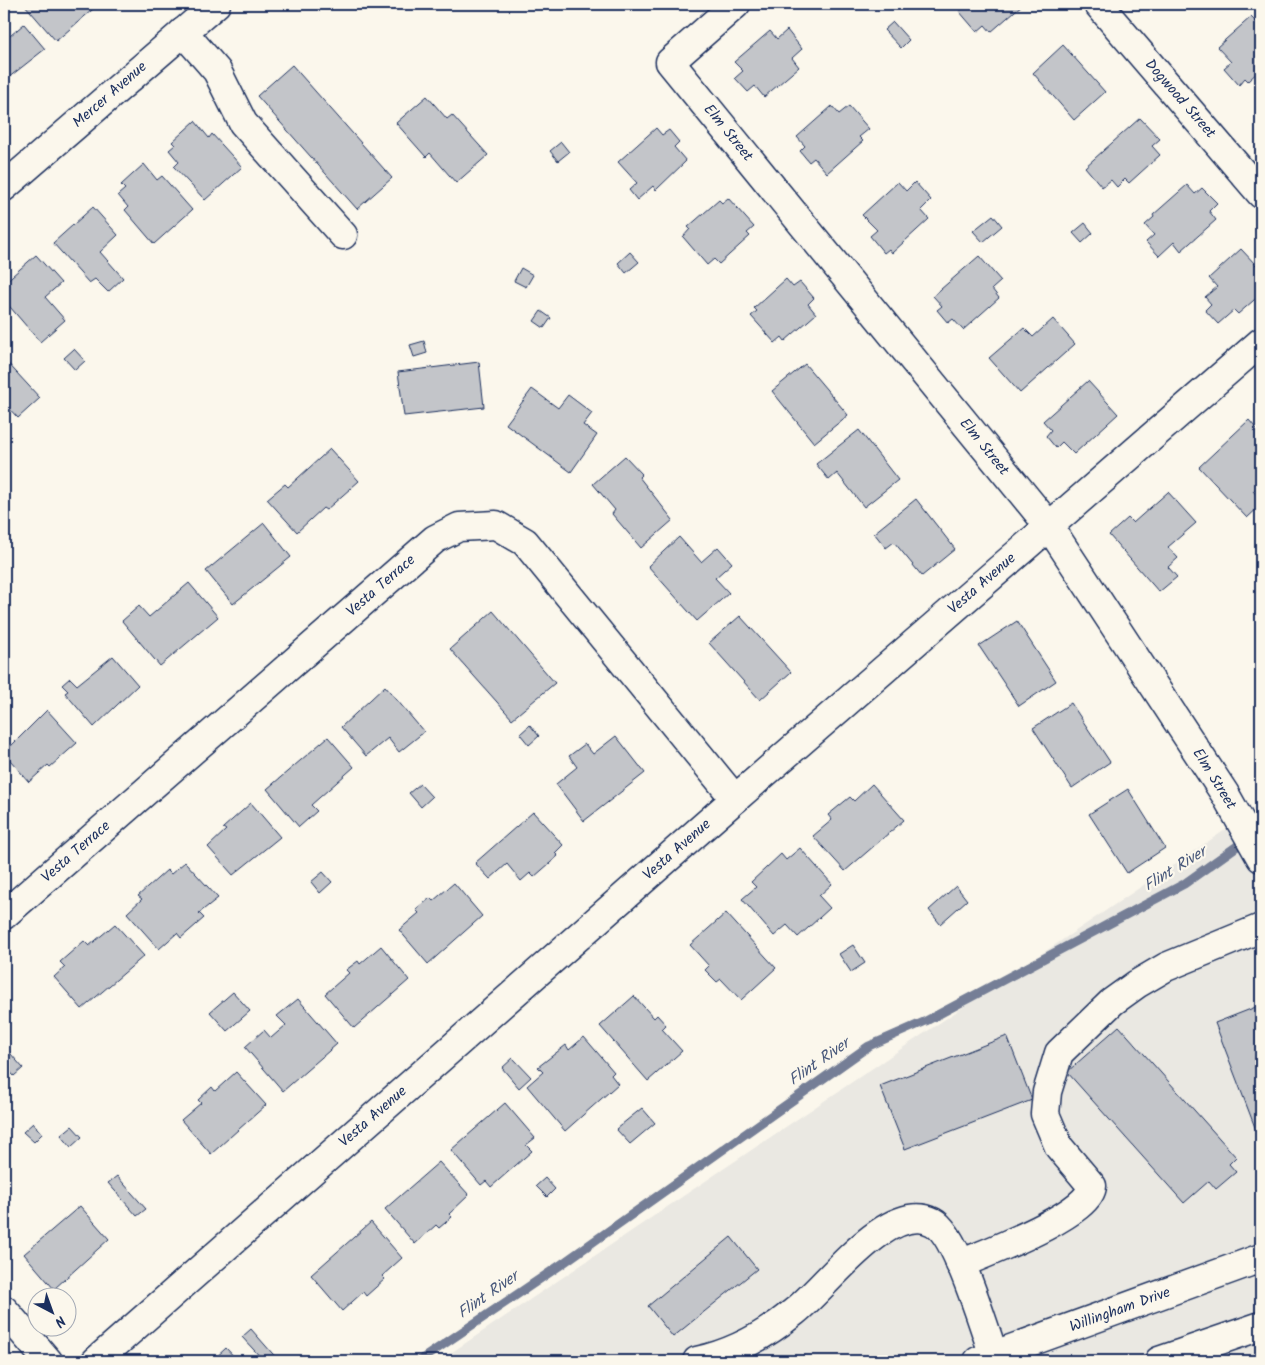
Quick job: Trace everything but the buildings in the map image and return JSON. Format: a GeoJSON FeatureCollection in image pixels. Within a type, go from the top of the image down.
{"type":"FeatureCollection","features":[{"type":"Feature","properties":{"kind":"street","name":"Mercer Avenue"},"geometry":{"type":"LineString","coordinates":[[4,187],[216,4]]}},
{"type":"Feature","properties":{"kind":"street","name":"Elm Street"},"geometry":{"type":"LineString","coordinates":[[736,4],[670,62],[1049,526],[1225,794],[1261,858]]}},
{"type":"Feature","properties":{"kind":"street","name":"Dogwood Street"},"geometry":{"type":"LineString","coordinates":[[1098,4],[1261,194]]}},
{"type":"Feature","properties":{"kind":"street"},"geometry":{"type":"LineString","coordinates":[[184,32],[217,71],[243,123],[343,235]]}},
{"type":"Feature","properties":{"kind":"street","name":"Vesta Avenue"},"geometry":{"type":"LineString","coordinates":[[96,1361],[735,799],[1261,342]]}},
{"type":"Feature","properties":{"kind":"street","name":"Vesta Terrace"},"geometry":{"type":"LineString","coordinates":[[4,915],[435,540],[459,526],[496,526],[525,542],[735,799]]}},
{"type":"Feature","properties":{"kind":"street"},"geometry":{"type":"LineString","coordinates":[[960,1264],[1046,1227],[1079,1207],[1092,1192],[1092,1186],[1059,1147],[1045,1114],[1047,1092],[1059,1053],[1067,1042],[1112,1002],[1137,984],[1166,967],[1261,928]]}},
{"type":"Feature","properties":{"kind":"street"},"geometry":{"type":"LineString","coordinates":[[697,1361],[756,1339],[796,1312],[865,1242],[907,1218],[934,1222],[952,1243],[960,1264],[986,1358]]}},
{"type":"Feature","properties":{"kind":"street","name":"Willingham Drive"},"geometry":{"type":"LineString","coordinates":[[986,1358],[1261,1258]]}},
{"type":"Feature","properties":{"kind":"street"},"geometry":{"type":"LineString","coordinates":[[4,1310],[48,1361]]}},
{"type":"Feature","properties":{"kind":"street"},"geometry":{"type":"LineString","coordinates":[[1159,1361],[1261,1326]]}},
{"type":"Feature","properties":{"kind":"shaded area"},"geometry":{"type":"Polygon","coordinates":[[[1261,818],[1261,1361],[439,1361],[1240,820],[1261,818]]]}},
{"type":"Feature","properties":{"kind":"waterway","name":"Flint River"},"geometry":{"type":"LineString","coordinates":[[419,1361],[562,1264],[869,1046],[926,1021],[1184,884],[1261,829]]}}]}
